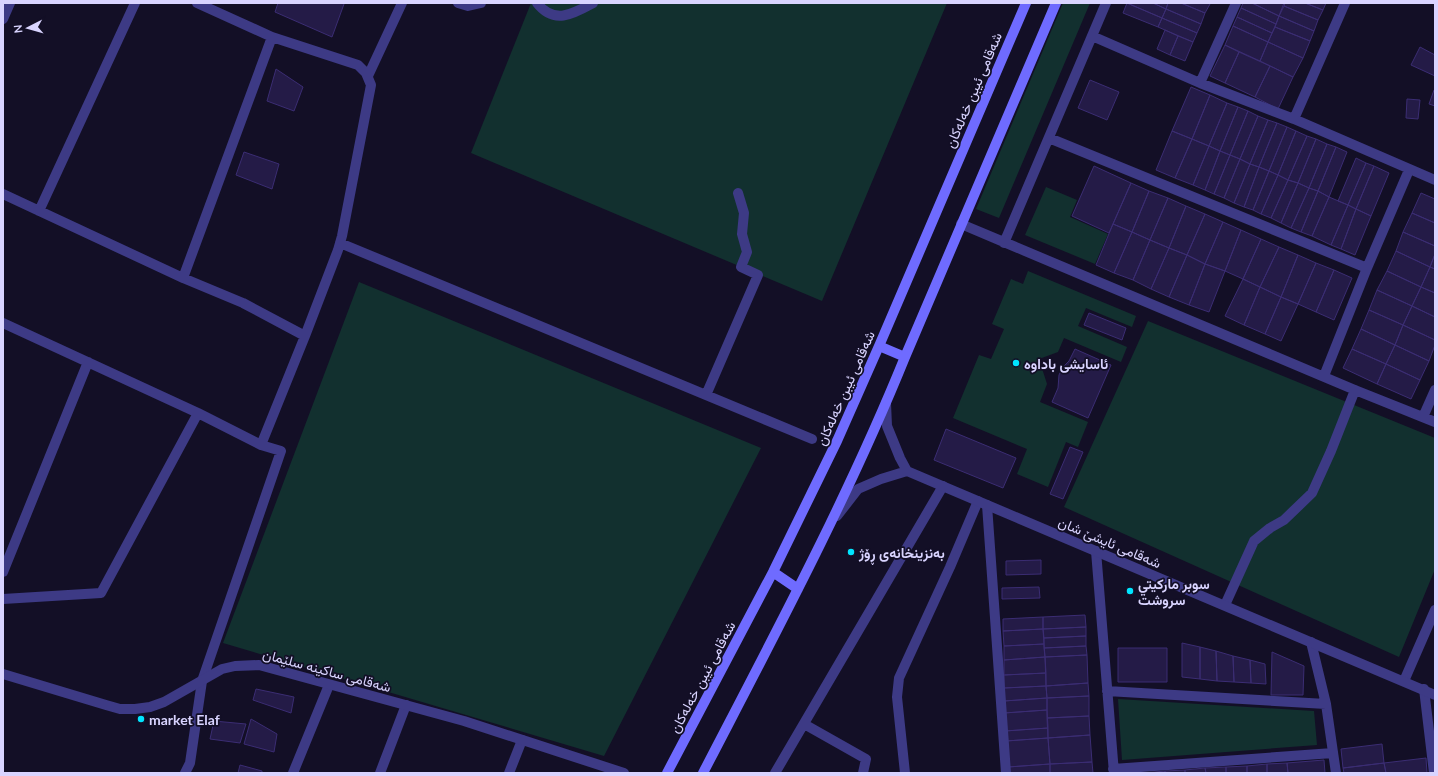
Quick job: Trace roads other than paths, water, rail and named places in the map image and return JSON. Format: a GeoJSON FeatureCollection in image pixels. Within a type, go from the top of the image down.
{"type":"FeatureCollection","features":[{"type":"Feature","properties":{"kind":"main road","name":"شەقامی ئیبن خەلەکان"},"geometry":{"type":"LineString","coordinates":[[668,773],[773,572],[837,441],[1026,3]]}},
{"type":"Feature","properties":{"kind":"main road"},"geometry":{"type":"LineString","coordinates":[[703,773],[833,520],[886,403],[904,357],[1056,3]]}},
{"type":"Feature","properties":{"kind":"main road"},"geometry":{"type":"LineString","coordinates":[[879,346],[904,357]]}},
{"type":"Feature","properties":{"kind":"main road"},"geometry":{"type":"LineString","coordinates":[[773,572],[798,590]]}},
{"type":"Feature","properties":{"kind":"street"},"geometry":{"type":"LineString","coordinates":[[3,19],[10,3]]}},
{"type":"Feature","properties":{"kind":"street"},"geometry":{"type":"LineString","coordinates":[[39,211],[135,3]]}},
{"type":"Feature","properties":{"kind":"street"},"geometry":{"type":"LineString","coordinates":[[197,3],[272,37],[358,65],[368,76],[371,85],[340,243],[305,336],[261,445]]}},
{"type":"Feature","properties":{"kind":"street"},"geometry":{"type":"LineString","coordinates":[[368,76],[402,3]]}},
{"type":"Feature","properties":{"kind":"street"},"geometry":{"type":"LineString","coordinates":[[458,3],[468,6],[481,3]]}},
{"type":"Feature","properties":{"kind":"street"},"geometry":{"type":"LineString","coordinates":[[537,3],[542,10],[550,15],[560,16],[571,14],[593,3]]}},
{"type":"Feature","properties":{"kind":"street"},"geometry":{"type":"LineString","coordinates":[[1004,243],[1106,3]]}},
{"type":"Feature","properties":{"kind":"street"},"geometry":{"type":"LineString","coordinates":[[1200,83],[1236,3]]}},
{"type":"Feature","properties":{"kind":"street"},"geometry":{"type":"LineString","coordinates":[[1294,119],[1346,3]]}},
{"type":"Feature","properties":{"kind":"street"},"geometry":{"type":"LineString","coordinates":[[1092,36],[1200,83],[1294,119],[1408,170],[1435,180]]}},
{"type":"Feature","properties":{"kind":"street"},"geometry":{"type":"LineString","coordinates":[[183,278],[272,37]]}},
{"type":"Feature","properties":{"kind":"street"},"geometry":{"type":"LineString","coordinates":[[1049,138],[1367,268]]}},
{"type":"Feature","properties":{"kind":"street"},"geometry":{"type":"LineString","coordinates":[[1324,376],[1408,170]]}},
{"type":"Feature","properties":{"kind":"street"},"geometry":{"type":"LineString","coordinates":[[706,395],[758,275],[741,267],[747,252],[742,234],[744,212],[738,193]]}},
{"type":"Feature","properties":{"kind":"street"},"geometry":{"type":"LineString","coordinates":[[3,194],[183,278],[243,304],[305,336]]}},
{"type":"Feature","properties":{"kind":"street"},"geometry":{"type":"LineString","coordinates":[[961,224],[1355,390],[1435,422]]}},
{"type":"Feature","properties":{"kind":"street"},"geometry":{"type":"LineString","coordinates":[[340,243],[812,439]]}},
{"type":"Feature","properties":{"kind":"street"},"geometry":{"type":"LineString","coordinates":[[3,323],[198,413],[261,445],[281,451],[202,681],[190,763],[185,773]]}},
{"type":"Feature","properties":{"kind":"street"},"geometry":{"type":"LineString","coordinates":[[3,572],[88,362]]}},
{"type":"Feature","properties":{"kind":"street"},"geometry":{"type":"LineString","coordinates":[[1225,605],[1254,541],[1270,528],[1284,520],[1312,493],[1331,451],[1355,390]]}},
{"type":"Feature","properties":{"kind":"street"},"geometry":{"type":"LineString","coordinates":[[1423,417],[1435,390]]}},
{"type":"Feature","properties":{"kind":"street"},"geometry":{"type":"LineString","coordinates":[[833,520],[858,489],[881,479],[907,471],[887,426],[886,403]]}},
{"type":"Feature","properties":{"kind":"street"},"geometry":{"type":"LineString","coordinates":[[3,599],[100,593],[198,413]]}},
{"type":"Feature","properties":{"kind":"street","name":"شەقامی ئایشێ شان"},"geometry":{"type":"LineString","coordinates":[[907,471],[1424,689],[1435,695]]}},
{"type":"Feature","properties":{"kind":"street"},"geometry":{"type":"LineString","coordinates":[[775,773],[943,486]]}},
{"type":"Feature","properties":{"kind":"street"},"geometry":{"type":"LineString","coordinates":[[905,773],[897,697],[899,678],[950,567],[983,503]]}},
{"type":"Feature","properties":{"kind":"street"},"geometry":{"type":"LineString","coordinates":[[983,503],[1006,773]]}},
{"type":"Feature","properties":{"kind":"street"},"geometry":{"type":"LineString","coordinates":[[1096,551],[1114,771],[1333,753]]}},
{"type":"Feature","properties":{"kind":"street"},"geometry":{"type":"LineString","coordinates":[[1404,681],[1435,610]]}},
{"type":"Feature","properties":{"kind":"street"},"geometry":{"type":"LineString","coordinates":[[1311,642],[1326,704],[1336,773]]}},
{"type":"Feature","properties":{"kind":"street","name":"شەقامی ساکینە سلێمان"},"geometry":{"type":"LineString","coordinates":[[3,674],[120,709],[135,709],[150,707],[164,702],[222,669],[247,664],[259,665],[406,705],[624,773]]}},
{"type":"Feature","properties":{"kind":"street"},"geometry":{"type":"LineString","coordinates":[[293,773],[329,685]]}},
{"type":"Feature","properties":{"kind":"street"},"geometry":{"type":"LineString","coordinates":[[1424,689],[1434,773]]}},
{"type":"Feature","properties":{"kind":"street"},"geometry":{"type":"LineString","coordinates":[[1107,690],[1326,704]]}},
{"type":"Feature","properties":{"kind":"street"},"geometry":{"type":"LineString","coordinates":[[380,773],[406,705]]}},
{"type":"Feature","properties":{"kind":"street"},"geometry":{"type":"LineString","coordinates":[[804,724],[866,759],[863,773]]}},
{"type":"Feature","properties":{"kind":"street"},"geometry":{"type":"LineString","coordinates":[[509,773],[522,740]]}},
{"type":"Feature","properties":{"kind":"place","name":"ئاسايشى باداوه"},"geometry":{"type":"Point","coordinates":[1016,363]}},
{"type":"Feature","properties":{"kind":"place","name":"بەنزینخانەی ڕۆژ"},"geometry":{"type":"Point","coordinates":[851,552]}},
{"type":"Feature","properties":{"kind":"place","name":"سوبر ماركيتي سروشت"},"geometry":{"type":"Point","coordinates":[1130,591]}},
{"type":"Feature","properties":{"kind":"place","name":"market Elaf"},"geometry":{"type":"Point","coordinates":[141,719]}}]}
